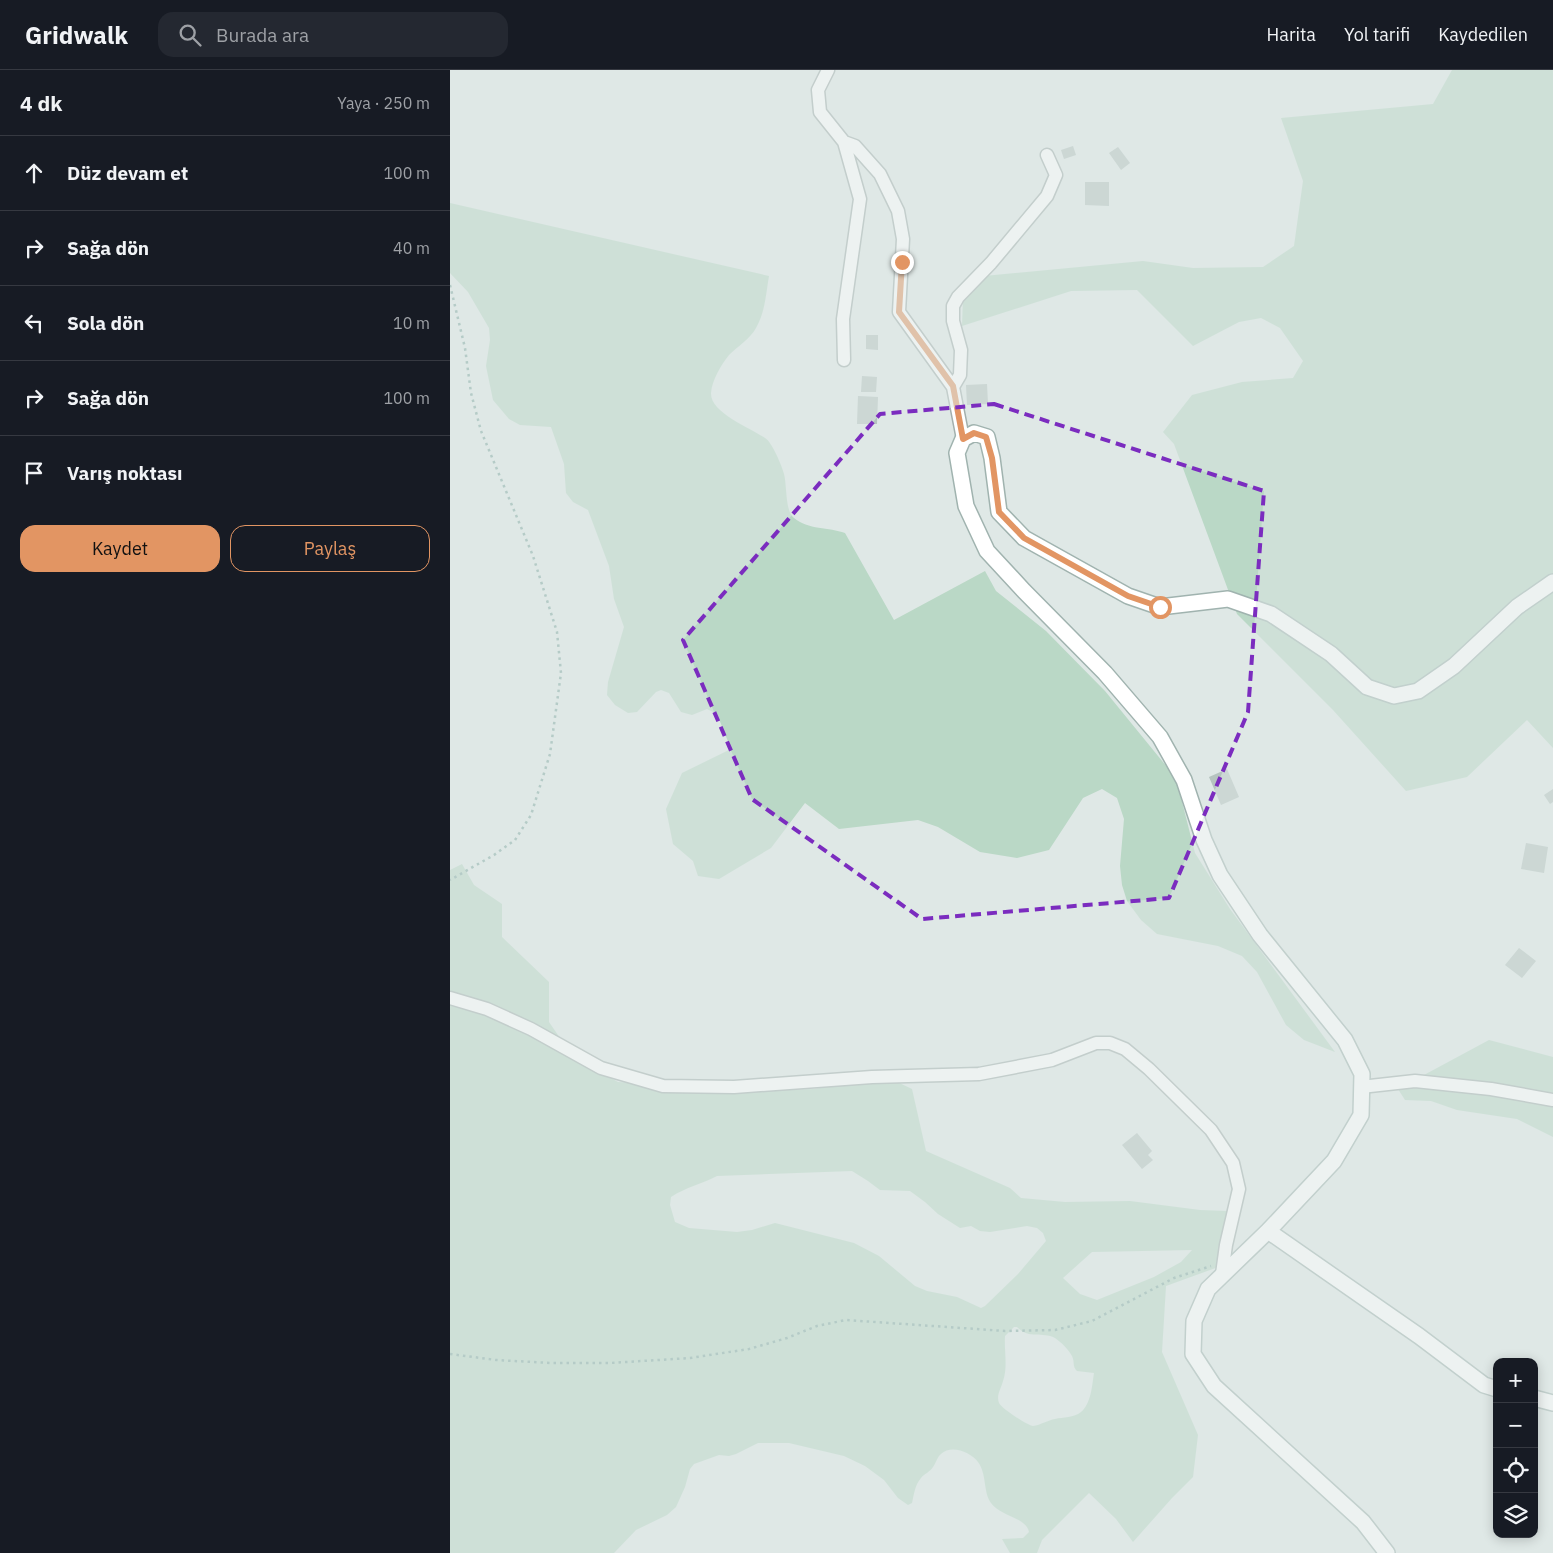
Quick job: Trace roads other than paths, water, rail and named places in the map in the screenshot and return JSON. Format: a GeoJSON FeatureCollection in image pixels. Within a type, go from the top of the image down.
{"type":"FeatureCollection","features":[{"type":"Feature","properties":{"kind":"street"},"geometry":{"type":"LineString","coordinates":[[828,70],[818,90],[820,112],[844,142],[860,199],[843,319],[844,360]]}},
{"type":"Feature","properties":{"kind":"street"},"geometry":{"type":"LineString","coordinates":[[844,142],[855,146],[880,174],[898,211],[903,239],[899,312],[953,386],[963,439],[958,453],[966,506],[986,551],[1105,673],[1160,736],[1184,780],[1204,840],[1220,875],[1260,935],[1345,1040],[1362,1074],[1361,1115],[1334,1162],[1268,1231],[1223,1268],[1208,1289],[1194,1321],[1193,1354],[1214,1386],[1363,1522],[1387,1553]]}},
{"type":"Feature","properties":{"kind":"street"},"geometry":{"type":"LineString","coordinates":[[953,386],[960,376],[961,350],[953,321],[953,306],[958,297],[991,263],[1047,196],[1056,175],[1047,155]]}},
{"type":"Feature","properties":{"kind":"street"},"geometry":{"type":"LineString","coordinates":[[963,439],[974,433],[986,437],[992,458],[999,512],[1024,538],[1128,596],[1160,607],[1228,599],[1271,614],[1331,654],[1367,687],[1394,696],[1418,691],[1454,666],[1517,607],[1553,582]]}},
{"type":"Feature","properties":{"kind":"street"},"geometry":{"type":"LineString","coordinates":[[450,998],[486,1009],[522,1025],[601,1068],[663,1086],[734,1087],[872,1077],[979,1074],[1052,1060],[1096,1043],[1110,1042],[1125,1050],[1149,1069],[1211,1130],[1233,1162],[1239,1189],[1223,1268]]}},
{"type":"Feature","properties":{"kind":"street"},"geometry":{"type":"LineString","coordinates":[[1361,1086],[1415,1081],[1491,1089],[1553,1100]]}},
{"type":"Feature","properties":{"kind":"street"},"geometry":{"type":"LineString","coordinates":[[1268,1231],[1419,1336],[1484,1385],[1493,1388]]}},
{"type":"Feature","properties":{"kind":"street"},"geometry":{"type":"LineString","coordinates":[[1538,1399],[1553,1403]]}}]}
